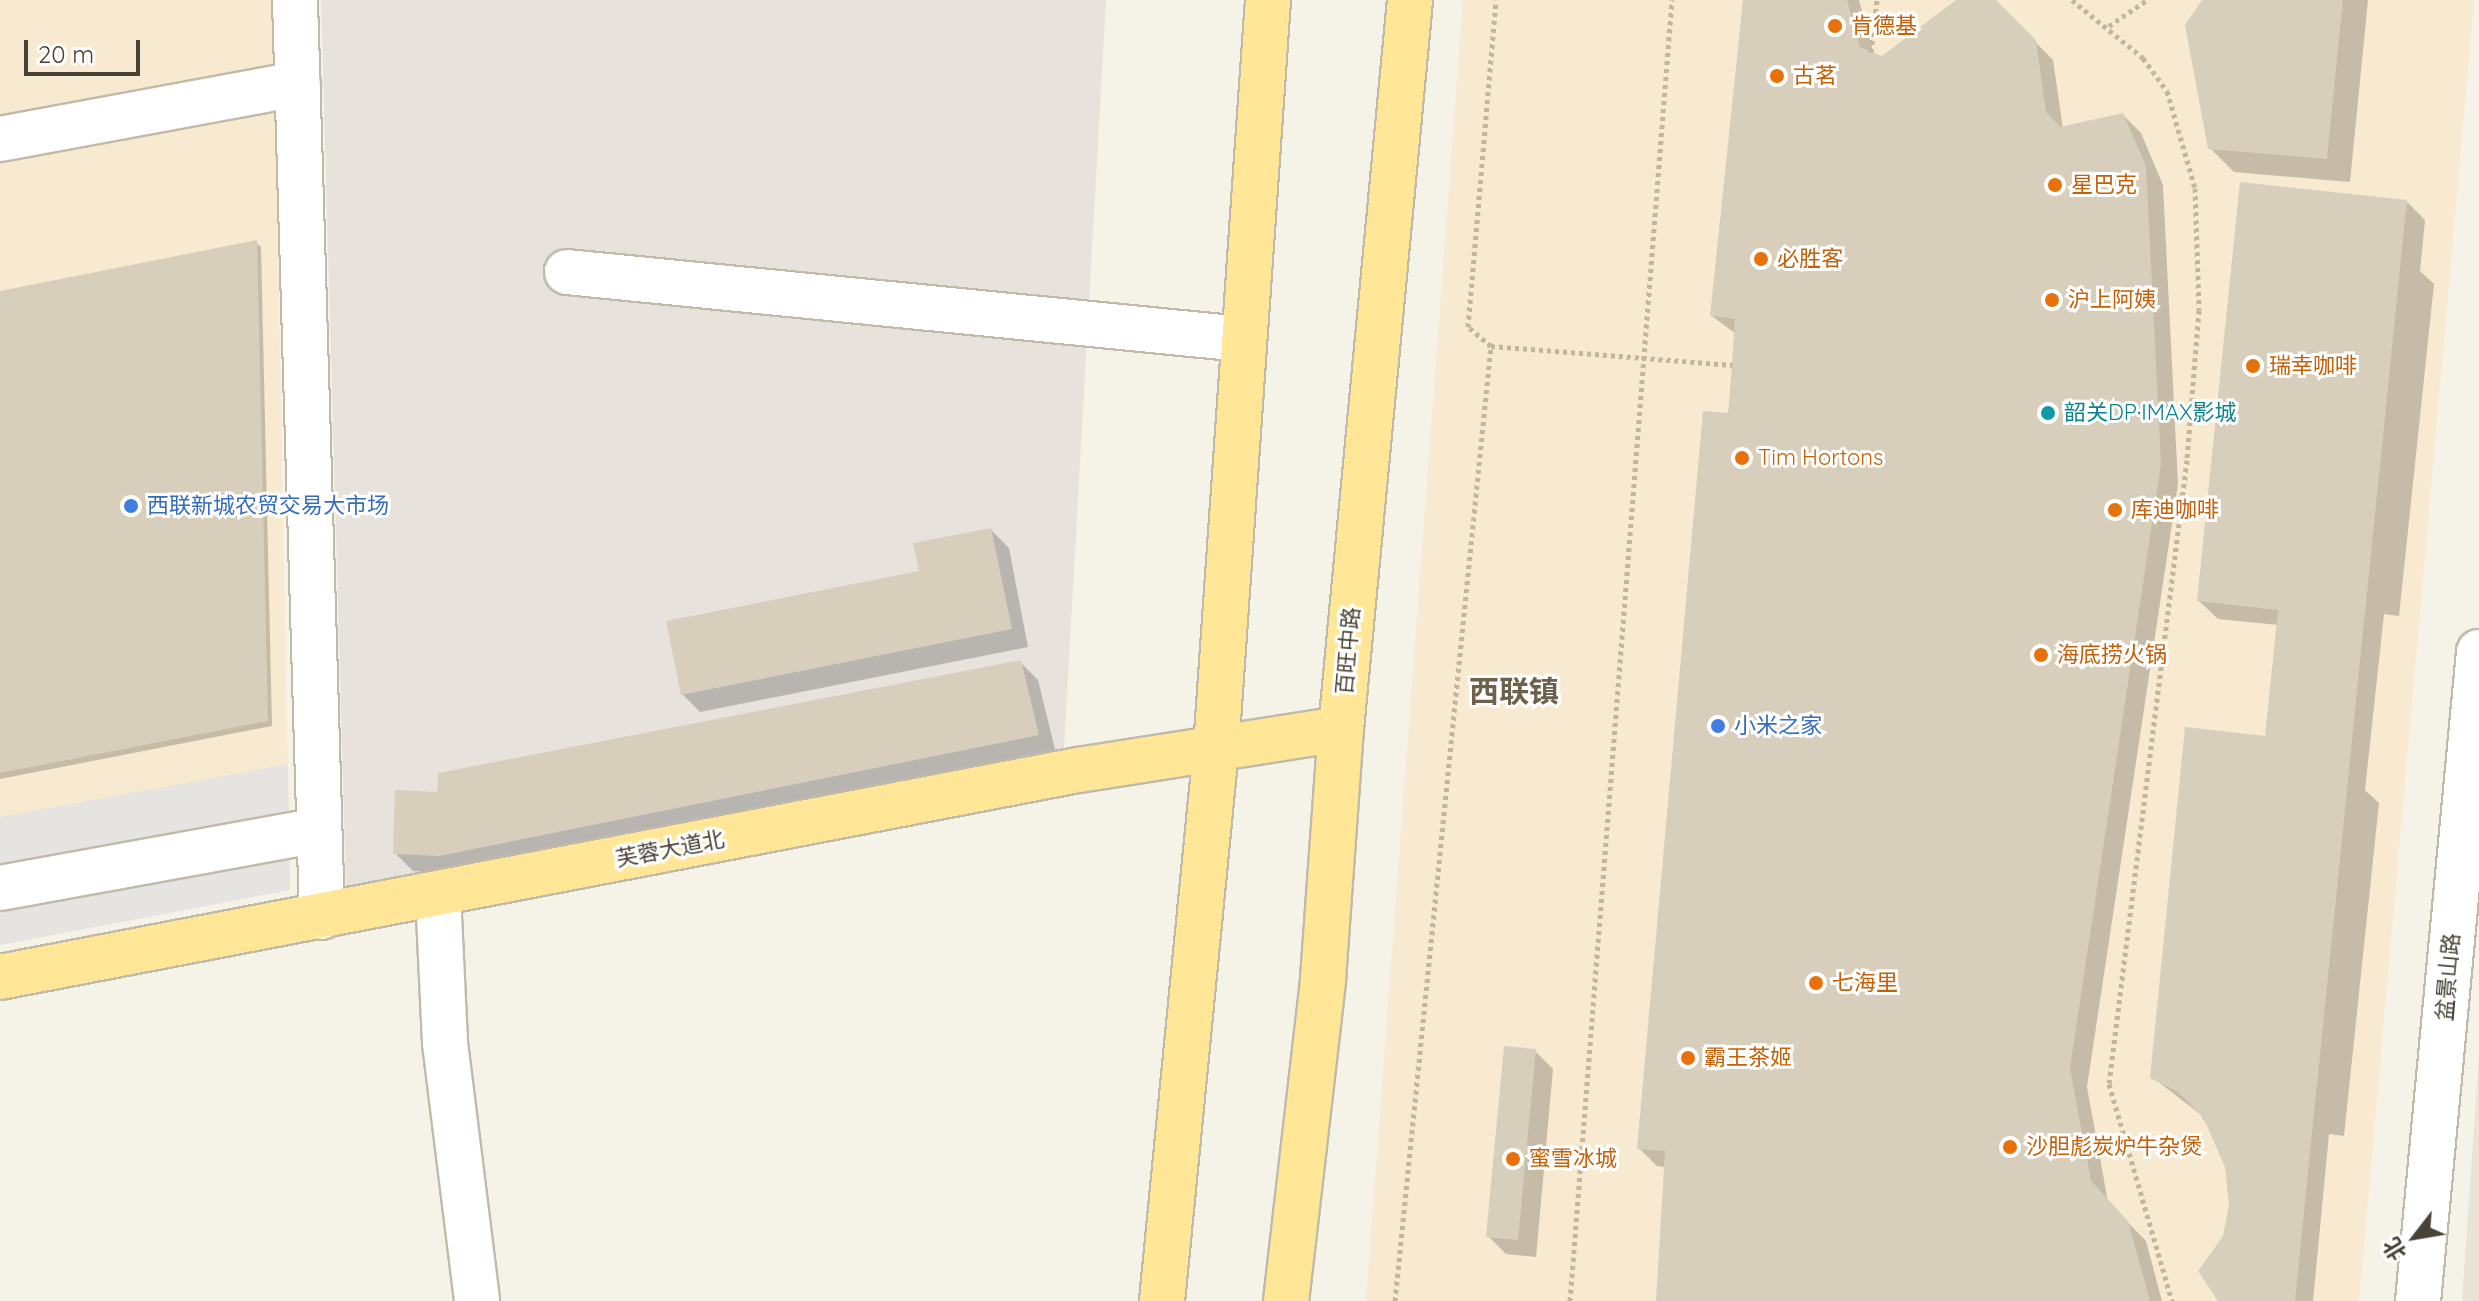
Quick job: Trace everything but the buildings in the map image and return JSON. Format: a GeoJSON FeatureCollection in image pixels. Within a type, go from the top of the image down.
{"type":"FeatureCollection","features":[{"type":"Feature","properties":{"kind":"main road"},"geometry":{"type":"LineString","coordinates":[[1162,1301],[1216,749],[1242,339],[1268,0]]}},
{"type":"Feature","properties":{"kind":"main road","name":"百旺中路"},"geometry":{"type":"LineString","coordinates":[[1286,1301],[1323,979],[1341,729],[1410,0]]}},
{"type":"Feature","properties":{"kind":"main road","name":"芙蓉大道北"},"geometry":{"type":"LineString","coordinates":[[0,977],[1078,770],[1341,729]]}},
{"type":"Feature","properties":{"kind":"street"},"geometry":{"type":"LineString","coordinates":[[295,0],[322,917]]}},
{"type":"Feature","properties":{"kind":"street"},"geometry":{"type":"LineString","coordinates":[[0,139],[298,84]]}},
{"type":"Feature","properties":{"kind":"street"},"geometry":{"type":"LineString","coordinates":[[567,272],[1242,339]]}},
{"type":"Feature","properties":{"kind":"street","name":"盆景山路"},"geometry":{"type":"LineString","coordinates":[[2418,1301],[2476,712],[2479,652]]}},
{"type":"Feature","properties":{"kind":"street"},"geometry":{"type":"LineString","coordinates":[[0,888],[319,830]]}},
{"type":"Feature","properties":{"kind":"street"},"geometry":{"type":"LineString","coordinates":[[438,894],[445,1043],[477,1301]]}},
{"type":"Feature","properties":{"kind":"path"},"geometry":{"type":"LineString","coordinates":[[1496,0],[1468,327],[1491,346],[1732,365]]}},
{"type":"Feature","properties":{"kind":"path"},"geometry":{"type":"LineString","coordinates":[[1570,1301],[1672,0]]}},
{"type":"Feature","properties":{"kind":"path"},"geometry":{"type":"LineString","coordinates":[[1871,52],[1877,0]]}},
{"type":"Feature","properties":{"kind":"path"},"geometry":{"type":"LineString","coordinates":[[2072,0],[2109,26],[2143,58],[2167,91],[2195,188],[2199,310],[2187,460],[2109,1084],[2172,1301]]}},
{"type":"Feature","properties":{"kind":"path"},"geometry":{"type":"LineString","coordinates":[[2109,26],[2147,0]]}},
{"type":"Feature","properties":{"kind":"path"},"geometry":{"type":"LineString","coordinates":[[1395,1301],[1491,346]]}},
{"type":"Feature","properties":{"kind":"shaded area"},"geometry":{"type":"Polygon","coordinates":[[[0,0],[273,0],[290,890],[0,945],[0,0]]]}},
{"type":"Feature","properties":{"kind":"shaded area"},"geometry":{"type":"Polygon","coordinates":[[[321,0],[1106,0],[1064,748],[346,887],[321,0]]]}},
{"type":"Feature","properties":{"kind":"shaded area"},"geometry":{"type":"Polygon","coordinates":[[[1463,0],[2474,0],[2359,1301],[1366,1301],[1463,0]]]}},
{"type":"Feature","properties":{"kind":"shaded area"},"geometry":{"type":"Polygon","coordinates":[[[288,764],[290,890],[0,945],[0,817],[288,764]]]}},
{"type":"Feature","properties":{"kind":"shaded area"},"geometry":{"type":"Polygon","coordinates":[[[2479,1054],[2479,1301],[2462,1301],[2479,1054]]]}},
{"type":"Feature","properties":{"kind":"place","name":"肯德基"},"geometry":{"type":"Point","coordinates":[1835,26]}},
{"type":"Feature","properties":{"kind":"place","name":"古茗"},"geometry":{"type":"Point","coordinates":[1777,76]}},
{"type":"Feature","properties":{"kind":"place","name":"星巴克"},"geometry":{"type":"Point","coordinates":[2055,185]}},
{"type":"Feature","properties":{"kind":"place","name":"必胜客"},"geometry":{"type":"Point","coordinates":[1761,259]}},
{"type":"Feature","properties":{"kind":"place","name":"沪上阿姨"},"geometry":{"type":"Point","coordinates":[2052,300]}},
{"type":"Feature","properties":{"kind":"place","name":"瑞幸咖啡"},"geometry":{"type":"Point","coordinates":[2253,366]}},
{"type":"Feature","properties":{"kind":"place","name":"韶关DP·IMAX影城"},"geometry":{"type":"Point","coordinates":[2048,413]}},
{"type":"Feature","properties":{"kind":"place","name":"Tim Hortons"},"geometry":{"type":"Point","coordinates":[1742,458]}},
{"type":"Feature","properties":{"kind":"place","name":"西联新城农贸交易大市场"},"geometry":{"type":"Point","coordinates":[131,506]}},
{"type":"Feature","properties":{"kind":"place","name":"库迪咖啡"},"geometry":{"type":"Point","coordinates":[2115,510]}},
{"type":"Feature","properties":{"kind":"place","name":"海底捞火锅"},"geometry":{"type":"Point","coordinates":[2041,655]}},
{"type":"Feature","properties":{"kind":"place","name":"小米之家"},"geometry":{"type":"Point","coordinates":[1718,726]}},
{"type":"Feature","properties":{"kind":"place","name":"七海里"},"geometry":{"type":"Point","coordinates":[1816,983]}},
{"type":"Feature","properties":{"kind":"place","name":"霸王茶姬"},"geometry":{"type":"Point","coordinates":[1688,1058]}},
{"type":"Feature","properties":{"kind":"place","name":"沙胆彪炭炉牛杂煲"},"geometry":{"type":"Point","coordinates":[2010,1147]}},
{"type":"Feature","properties":{"kind":"place","name":"蜜雪冰城"},"geometry":{"type":"Point","coordinates":[1513,1159]}},
{"type":"Feature","properties":{"kind":"district","name":"西联镇"},"geometry":{"type":"Point","coordinates":[1514,691]}}]}
